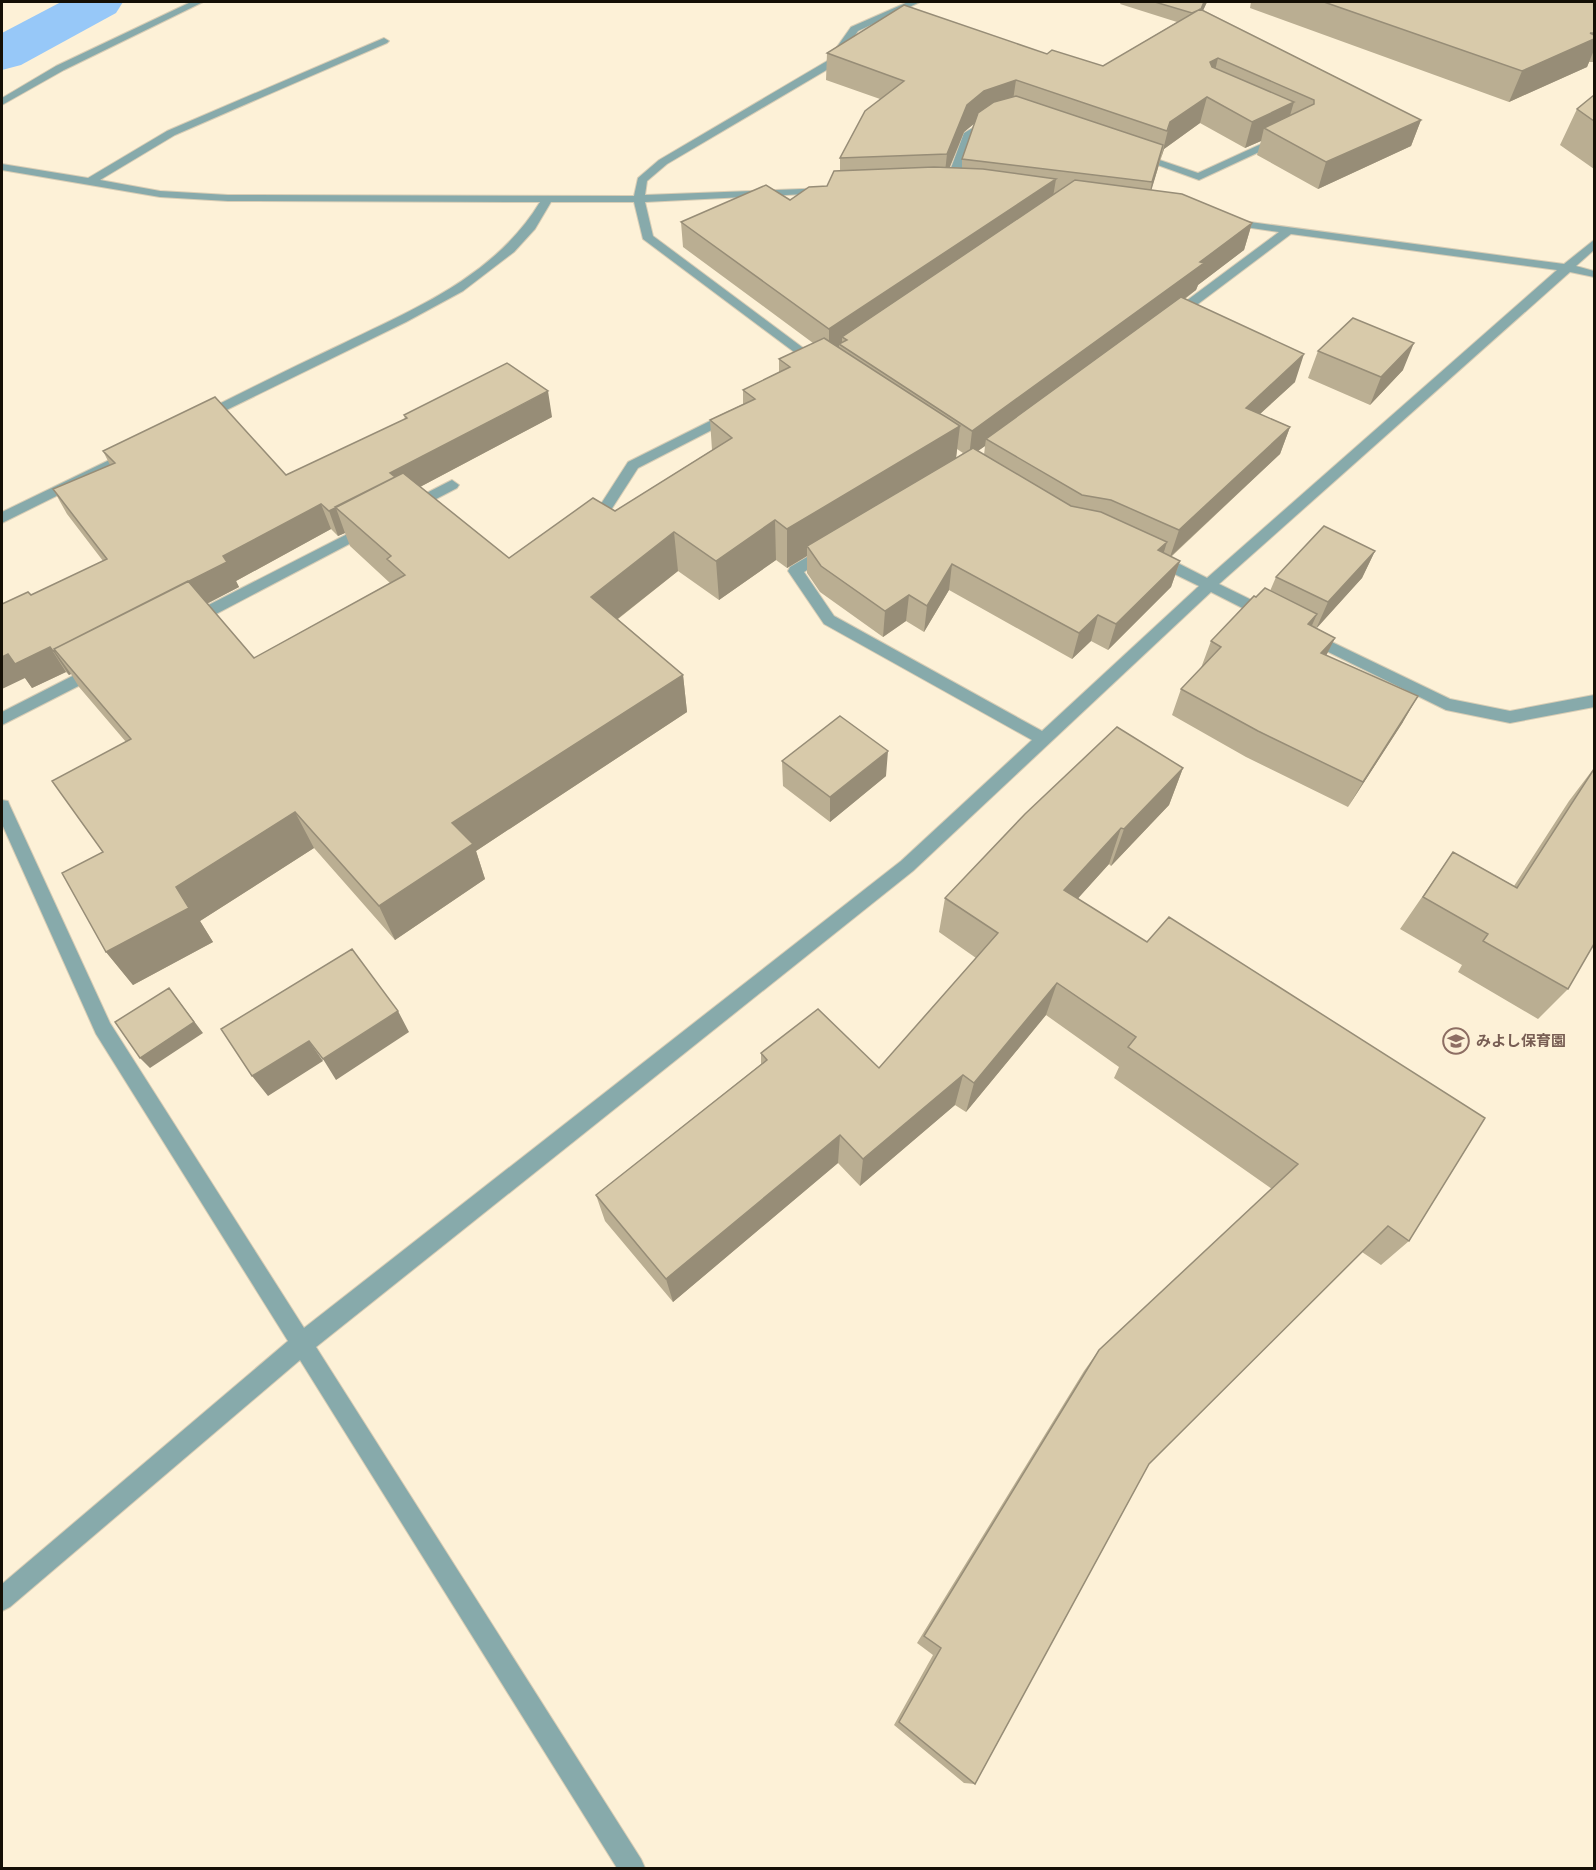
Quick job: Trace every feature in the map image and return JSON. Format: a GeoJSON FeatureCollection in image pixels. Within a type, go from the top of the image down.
{"type":"FeatureCollection","features":[{"type":"Feature","properties":{"kind":"street"},"geometry":{"type":"LineString","coordinates":[[2,102],[60,68],[198,2]]}},
{"type":"Feature","properties":{"kind":"street"},"geometry":{"type":"LineString","coordinates":[[823,369],[647,237],[639,199],[642,180],[663,162],[831,63],[854,28],[915,2]]}},
{"type":"Feature","properties":{"kind":"street"},"geometry":{"type":"LineString","coordinates":[[88,183],[171,133],[384,40]]}},
{"type":"Feature","properties":{"kind":"street"},"geometry":{"type":"LineString","coordinates":[[951,187],[969,133],[986,121],[1004,115]]}},
{"type":"Feature","properties":{"kind":"street"},"geometry":{"type":"LineString","coordinates":[[1122,150],[1199,177],[1290,134]]}},
{"type":"Feature","properties":{"kind":"street"},"geometry":{"type":"LineString","coordinates":[[2,167],[160,195],[228,198],[639,199],[839,190]]}},
{"type":"Feature","properties":{"kind":"street"},"geometry":{"type":"LineString","coordinates":[[192,423],[438,301],[476,278],[537,221],[547,200]]}},
{"type":"Feature","properties":{"kind":"street"},"geometry":{"type":"LineString","coordinates":[[1218,221],[1568,268],[1594,274]]}},
{"type":"Feature","properties":{"kind":"street"},"geometry":{"type":"LineString","coordinates":[[1166,321],[1288,231]]}},
{"type":"Feature","properties":{"kind":"street"},"geometry":{"type":"LineString","coordinates":[[2,1599],[303,1343],[907,866],[1210,584],[1594,244]]}},
{"type":"Feature","properties":{"kind":"street"},"geometry":{"type":"LineString","coordinates":[[577,526],[603,510],[633,465],[738,411]]}},
{"type":"Feature","properties":{"kind":"street"},"geometry":{"type":"LineString","coordinates":[[2,518],[139,450]]}},
{"type":"Feature","properties":{"kind":"street"},"geometry":{"type":"LineString","coordinates":[[400,512],[452,485]]}},
{"type":"Feature","properties":{"kind":"street"},"geometry":{"type":"LineString","coordinates":[[180,627],[379,523]]}},
{"type":"Feature","properties":{"kind":"street"},"geometry":{"type":"LineString","coordinates":[[846,540],[795,571],[830,620],[1044,739]]}},
{"type":"Feature","properties":{"kind":"street"},"geometry":{"type":"LineString","coordinates":[[1149,555],[1446,704],[1510,717],[1594,701]]}},
{"type":"Feature","properties":{"kind":"street"},"geometry":{"type":"LineString","coordinates":[[2,719],[106,665]]}},
{"type":"Feature","properties":{"kind":"street"},"geometry":{"type":"LineString","coordinates":[[2,806],[103,1028],[632,1869]]}},
{"type":"Feature","properties":{"kind":"building"},"geometry":{"type":"Polygon","coordinates":[[[1155,2],[1204,2],[1201,9],[1192,13],[1155,2]]]}},
{"type":"Feature","properties":{"kind":"building"},"geometry":{"type":"Polygon","coordinates":[[[1324,2],[1594,2],[1594,33],[1590,33],[1594,35],[1594,39],[1522,71],[1324,2]]]}},
{"type":"Feature","properties":{"kind":"building"},"geometry":{"type":"Polygon","coordinates":[[[904,5],[1047,54],[1052,50],[1103,66],[1200,9],[1421,120],[1326,162],[1264,128],[1314,104],[1314,100],[1218,58],[1210,62],[1212,67],[1294,102],[1252,122],[1207,97],[1170,122],[1167,131],[1016,80],[984,91],[967,105],[947,154],[840,158],[865,111],[904,81],[827,53],[904,5]]]}},
{"type":"Feature","properties":{"kind":"building"},"geometry":{"type":"Polygon","coordinates":[[[1594,95],[1594,121],[1577,109],[1594,95]]]}},
{"type":"Feature","properties":{"kind":"building"},"geometry":{"type":"Polygon","coordinates":[[[1016,96],[1163,145],[1152,182],[962,159],[978,113],[994,102],[1016,96]]]}},
{"type":"Feature","properties":{"kind":"building"},"geometry":{"type":"Polygon","coordinates":[[[934,167],[983,169],[1056,179],[829,329],[681,222],[766,185],[790,200],[809,187],[827,186],[834,171],[934,167]]]}},
{"type":"Feature","properties":{"kind":"building"},"geometry":{"type":"Polygon","coordinates":[[[1075,180],[1182,194],[1252,223],[1200,262],[1204,263],[972,431],[839,344],[847,340],[842,337],[1075,180]]]}},
{"type":"Feature","properties":{"kind":"building"},"geometry":{"type":"Polygon","coordinates":[[[1181,297],[1304,354],[1246,408],[1290,427],[1179,530],[1111,500],[1082,495],[986,439],[1181,297]]]}},
{"type":"Feature","properties":{"kind":"building"},"geometry":{"type":"Polygon","coordinates":[[[1353,318],[1414,343],[1381,377],[1318,351],[1353,318]]]}},
{"type":"Feature","properties":{"kind":"building"},"geometry":{"type":"Polygon","coordinates":[[[824,338],[960,426],[787,529],[775,520],[716,561],[674,532],[591,597],[683,675],[452,823],[473,844],[379,906],[295,812],[176,887],[189,908],[106,952],[62,873],[103,852],[52,781],[131,739],[54,649],[188,581],[254,658],[405,575],[387,559],[391,556],[335,507],[403,473],[509,558],[593,498],[615,511],[732,438],[710,420],[755,399],[743,390],[790,367],[779,359],[824,338]]]}},
{"type":"Feature","properties":{"kind":"building"},"geometry":{"type":"Polygon","coordinates":[[[507,363],[548,391],[390,473],[395,477],[329,511],[321,504],[223,556],[227,562],[53,651],[50,647],[15,664],[8,654],[2,657],[2,604],[28,592],[31,595],[107,559],[53,489],[115,463],[103,451],[215,397],[286,475],[407,418],[404,415],[507,363]]]}},
{"type":"Feature","properties":{"kind":"building"},"geometry":{"type":"Polygon","coordinates":[[[973,448],[1071,506],[1101,512],[1167,542],[1158,550],[1180,561],[1116,624],[1098,615],[1079,633],[952,564],[927,606],[909,595],[885,611],[821,566],[807,546],[973,448]]]}},
{"type":"Feature","properties":{"kind":"building"},"geometry":{"type":"Polygon","coordinates":[[[1324,526],[1375,551],[1328,602],[1276,577],[1324,526]]]}},
{"type":"Feature","properties":{"kind":"building"},"geometry":{"type":"Polygon","coordinates":[[[1265,588],[1317,614],[1308,624],[1335,638],[1321,653],[1418,696],[1363,782],[1258,731],[1181,689],[1221,647],[1211,641],[1254,596],[1256,597],[1265,588]]]}},
{"type":"Feature","properties":{"kind":"building"},"geometry":{"type":"Polygon","coordinates":[[[840,716],[888,751],[830,797],[782,761],[840,716]]]}},
{"type":"Feature","properties":{"kind":"building"},"geometry":{"type":"Polygon","coordinates":[[[1117,727],[1183,768],[1124,829],[1121,828],[1064,890],[1147,942],[1169,917],[1485,1118],[1409,1241],[1388,1226],[1149,1464],[975,1784],[899,1722],[941,1648],[924,1636],[1099,1350],[1298,1164],[1128,1047],[1136,1037],[1057,983],[974,1083],[963,1075],[863,1159],[840,1135],[666,1279],[596,1195],[767,1060],[761,1053],[818,1009],[879,1068],[998,933],[945,898],[1025,814],[1117,727]]]}},
{"type":"Feature","properties":{"kind":"building"},"geometry":{"type":"Polygon","coordinates":[[[1594,769],[1594,944],[1568,989],[1483,941],[1488,934],[1423,897],[1453,852],[1517,888],[1594,769]]]}},
{"type":"Feature","properties":{"kind":"building"},"geometry":{"type":"Polygon","coordinates":[[[352,949],[398,1011],[323,1059],[309,1041],[252,1076],[221,1029],[352,949]]]}},
{"type":"Feature","properties":{"kind":"building"},"geometry":{"type":"Polygon","coordinates":[[[169,988],[194,1022],[140,1058],[115,1022],[169,988]]]}},
{"type":"Feature","properties":{"kind":"waterway"},"geometry":{"type":"LineString","coordinates":[[2,54],[98,2]]}},
{"type":"Feature","properties":{"kind":"place","name":"みよし保育園"},"geometry":{"type":"Point","coordinates":[1456,1041]}}]}
